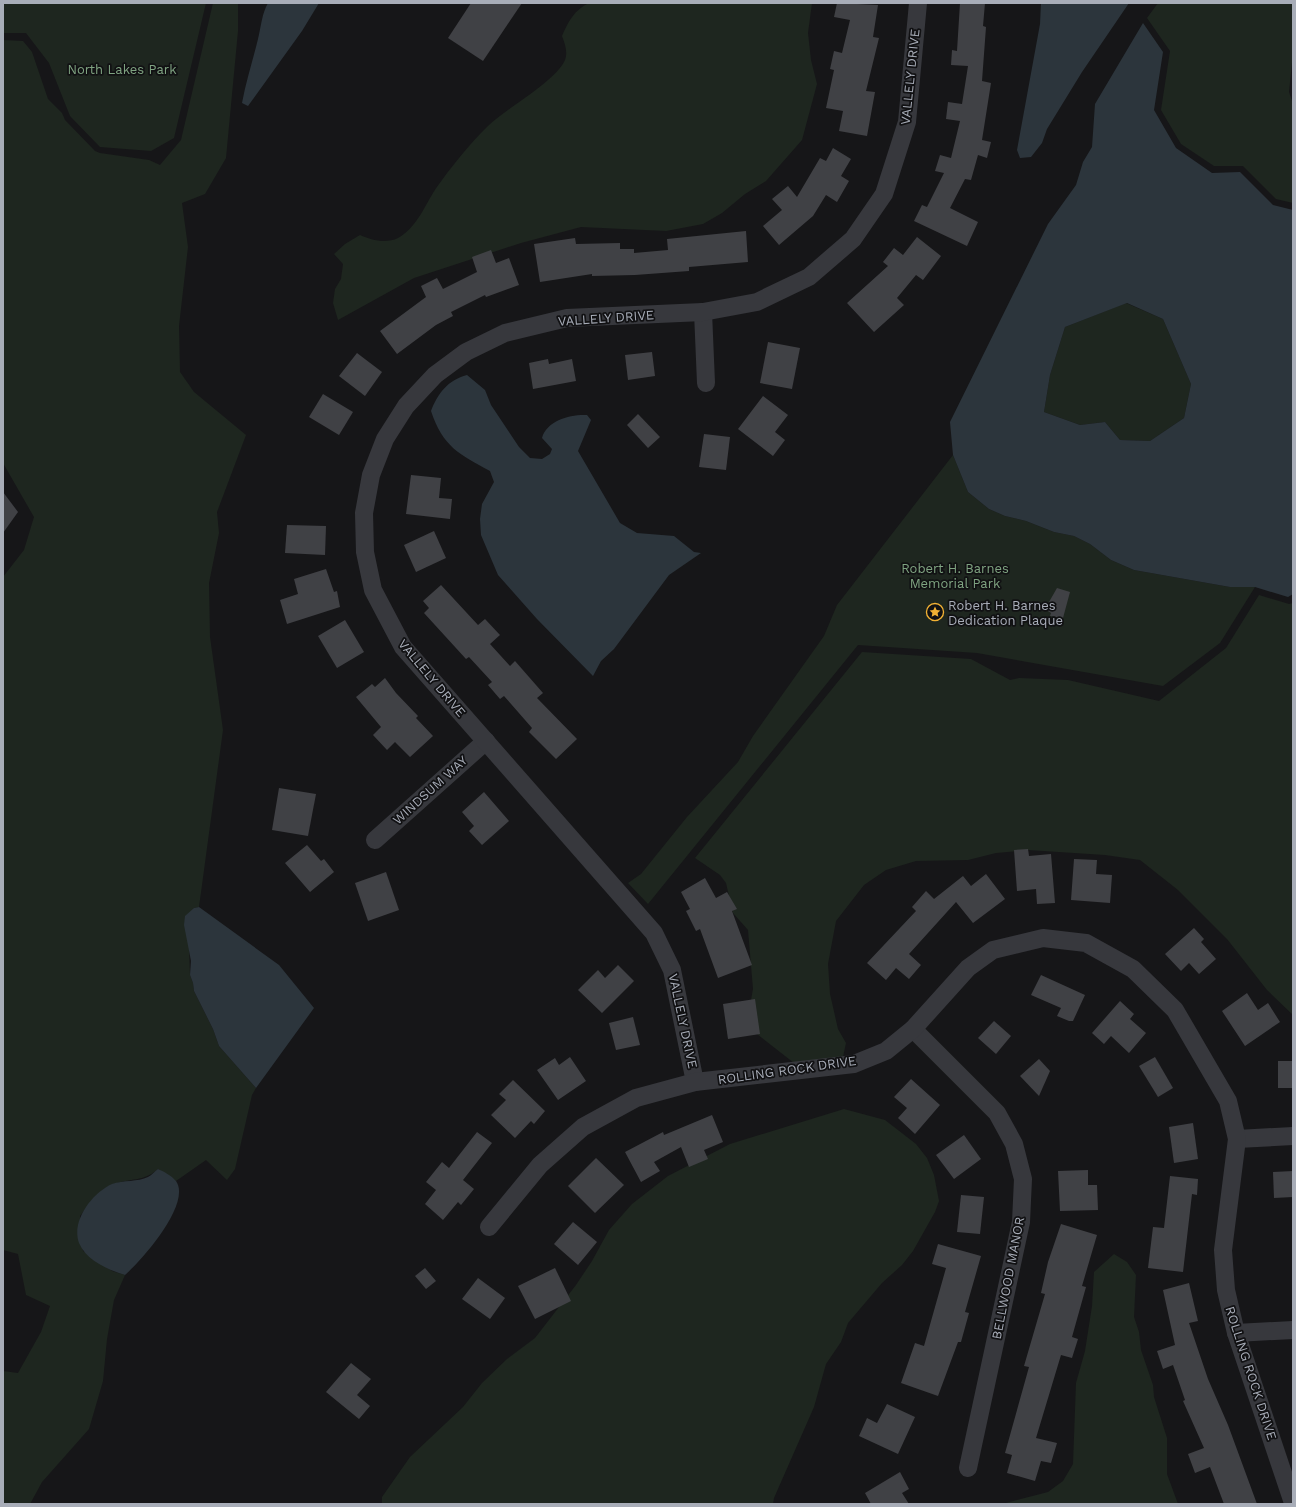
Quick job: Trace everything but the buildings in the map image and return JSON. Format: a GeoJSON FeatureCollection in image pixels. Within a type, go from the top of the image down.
{"type":"FeatureCollection","features":[{"type":"Feature","properties":{"kind":"street","name":"VALLELY DRIVE"},"geometry":{"type":"LineString","coordinates":[[695,1082],[672,970],[654,933],[403,647],[373,590],[365,552],[364,513],[370,475],[385,438],[406,406],[435,375],[466,352],[505,332],[567,318],[703,312],[757,302],[809,277],[853,239],[884,194],[907,122],[918,3]]}},
{"type":"Feature","properties":{"kind":"street"},"geometry":{"type":"LineString","coordinates":[[703,312],[706,383]]}},
{"type":"Feature","properties":{"kind":"street","name":"WINDSUM WAY"},"geometry":{"type":"LineString","coordinates":[[375,840],[486,741]]}},
{"type":"Feature","properties":{"kind":"street","name":"ROLLING ROCK DRIVE"},"geometry":{"type":"LineString","coordinates":[[489,1227],[540,1165],[583,1127],[636,1098],[695,1082],[854,1064],[886,1051],[913,1029],[968,968],[993,950],[1043,938],[1086,943],[1134,969],[1174,1010],[1228,1101],[1237,1139],[1223,1250],[1226,1290],[1236,1332],[1293,1503]]}},
{"type":"Feature","properties":{"kind":"street","name":"BELLWOOD MANOR"},"geometry":{"type":"LineString","coordinates":[[913,1029],[997,1113],[1014,1144],[1023,1179],[1021,1222],[968,1468]]}},
{"type":"Feature","properties":{"kind":"street"},"geometry":{"type":"LineString","coordinates":[[1237,1139],[1293,1136]]}},
{"type":"Feature","properties":{"kind":"street"},"geometry":{"type":"LineString","coordinates":[[1236,1332],[1293,1330]]}},
{"type":"Feature","properties":{"kind":"green space","name":"North Lakes Park"},"geometry":{"type":"Polygon","coordinates":[[[3,3],[206,3],[174,138],[151,151],[100,147],[70,116],[49,63],[26,33],[3,33],[3,3]]]}},
{"type":"Feature","properties":{"kind":"green space"},"geometry":{"type":"Polygon","coordinates":[[[213,3],[238,3],[238,31],[226,158],[205,194],[182,203],[188,247],[179,326],[180,372],[194,392],[246,435],[217,512],[219,533],[209,583],[210,637],[223,730],[199,907],[194,908],[189,947],[190,975],[194,991],[213,1029],[219,1046],[256,1088],[252,1095],[235,1169],[227,1180],[206,1160],[176,1181],[158,1169],[142,1178],[120,1182],[103,1189],[94,1197],[80,1216],[83,1251],[112,1271],[125,1275],[114,1300],[107,1339],[103,1381],[89,1429],[42,1482],[30,1504],[3,1504],[3,1371],[18,1373],[41,1332],[50,1306],[26,1295],[18,1254],[3,1250],[3,577],[24,550],[34,517],[3,463],[3,40],[23,41],[32,52],[48,99],[62,113],[65,120],[95,151],[149,160],[160,165],[181,140],[213,3]]]}},
{"type":"Feature","properties":{"kind":"green space"},"geometry":{"type":"Polygon","coordinates":[[[589,3],[812,3],[808,33],[811,60],[817,84],[802,140],[766,181],[745,194],[722,213],[703,224],[666,231],[581,227],[521,243],[414,278],[338,320],[333,303],[335,289],[341,279],[343,264],[334,254],[345,244],[360,235],[374,240],[389,241],[404,234],[414,224],[445,176],[482,132],[497,118],[552,77],[560,68],[565,60],[566,54],[562,36],[564,31],[575,13],[589,3]]]}},
{"type":"Feature","properties":{"kind":"green space"},"geometry":{"type":"Polygon","coordinates":[[[1158,3],[1293,3],[1293,53],[1289,92],[1293,104],[1293,203],[1276,199],[1243,166],[1214,166],[1181,144],[1161,110],[1170,51],[1147,18],[1158,3]]]}},
{"type":"Feature","properties":{"kind":"green space"},"geometry":{"type":"Polygon","coordinates":[[[1126,303],[1163,319],[1191,384],[1184,418],[1150,441],[1120,440],[1105,422],[1080,425],[1044,412],[1050,375],[1065,327],[1126,303]]]}},
{"type":"Feature","properties":{"kind":"green space","name":"Robert H. Barnes Memorial Park"},"geometry":{"type":"Polygon","coordinates":[[[953,455],[968,492],[989,509],[1005,516],[1026,521],[1054,532],[1074,536],[1090,544],[1111,560],[1134,570],[1230,587],[1255,587],[1220,643],[1163,686],[977,653],[858,645],[648,904],[628,883],[641,874],[687,817],[738,762],[753,736],[824,636],[837,605],[953,455]]]}},
{"type":"Feature","properties":{"kind":"green space"},"geometry":{"type":"Polygon","coordinates":[[[1259,595],[1289,604],[1293,603],[1293,1015],[1267,990],[1227,939],[1178,890],[1140,860],[1105,855],[1028,850],[996,853],[968,860],[916,861],[886,870],[864,885],[836,921],[828,964],[830,994],[838,1029],[846,1043],[843,1057],[794,1063],[757,1034],[751,1000],[753,989],[748,930],[733,913],[726,883],[720,875],[695,858],[862,652],[971,659],[1010,680],[1019,678],[1068,680],[1159,701],[1226,648],[1259,595]]]}},
{"type":"Feature","properties":{"kind":"green space"},"geometry":{"type":"Polygon","coordinates":[[[844,1109],[885,1120],[916,1144],[927,1158],[934,1175],[939,1201],[935,1212],[913,1251],[902,1265],[882,1283],[848,1323],[841,1342],[826,1364],[814,1407],[774,1498],[773,1504],[382,1504],[382,1497],[410,1457],[463,1407],[482,1383],[507,1359],[535,1338],[576,1285],[592,1261],[609,1230],[632,1204],[668,1176],[730,1144],[844,1109]]]}},
{"type":"Feature","properties":{"kind":"green space"},"geometry":{"type":"Polygon","coordinates":[[[1114,1254],[1127,1262],[1136,1275],[1134,1317],[1139,1332],[1141,1350],[1153,1385],[1154,1397],[1167,1438],[1167,1474],[1178,1504],[1002,1504],[1048,1492],[1063,1481],[1073,1464],[1076,1383],[1085,1351],[1092,1306],[1094,1272],[1114,1254]]]}},
{"type":"Feature","properties":{"kind":"shaded area"},"geometry":{"type":"Polygon","coordinates":[[[268,3],[319,3],[302,31],[248,106],[242,103],[245,87],[263,16],[268,3]]]}},
{"type":"Feature","properties":{"kind":"shaded area"},"geometry":{"type":"Polygon","coordinates":[[[1041,3],[1129,3],[1082,72],[1047,129],[1042,143],[1031,157],[1020,158],[1017,150],[1040,24],[1041,3]]]}},
{"type":"Feature","properties":{"kind":"shaded area"},"geometry":{"type":"Polygon","coordinates":[[[1143,23],[1163,52],[1154,110],[1176,148],[1212,173],[1240,172],[1273,205],[1293,210],[1293,594],[1288,597],[1255,587],[1230,587],[1134,570],[1111,560],[1090,544],[1074,536],[1054,532],[1026,521],[1005,516],[989,509],[968,492],[953,455],[950,422],[1048,224],[1076,185],[1083,162],[1092,147],[1095,104],[1143,23]],[[1127,303],[1065,327],[1050,375],[1044,412],[1080,425],[1105,422],[1120,440],[1150,441],[1184,418],[1191,384],[1163,319],[1127,303]]]}},
{"type":"Feature","properties":{"kind":"shaded area"},"geometry":{"type":"Polygon","coordinates":[[[467,375],[485,390],[491,405],[519,447],[530,458],[542,459],[550,454],[552,449],[542,438],[549,427],[554,423],[567,417],[587,415],[591,420],[578,451],[620,523],[637,533],[674,536],[694,552],[701,553],[669,575],[614,649],[601,661],[593,676],[537,619],[498,575],[481,535],[480,519],[482,504],[494,482],[490,471],[469,460],[453,448],[441,433],[431,411],[444,388],[454,380],[467,375]]]}},
{"type":"Feature","properties":{"kind":"shaded area"},"geometry":{"type":"Polygon","coordinates":[[[199,907],[279,965],[314,1008],[256,1088],[219,1046],[213,1029],[194,991],[190,975],[191,961],[184,925],[185,916],[194,908],[199,907]]]}},
{"type":"Feature","properties":{"kind":"shaded area"},"geometry":{"type":"Polygon","coordinates":[[[158,1169],[176,1181],[179,1191],[177,1203],[171,1217],[142,1258],[125,1275],[98,1264],[82,1249],[77,1235],[78,1226],[85,1209],[97,1194],[112,1184],[144,1179],[158,1169]]]}},
{"type":"Feature","properties":{"kind":"place","name":"Robert H. Barnes Dedication Plaque"},"geometry":{"type":"Point","coordinates":[935,612]}}]}
